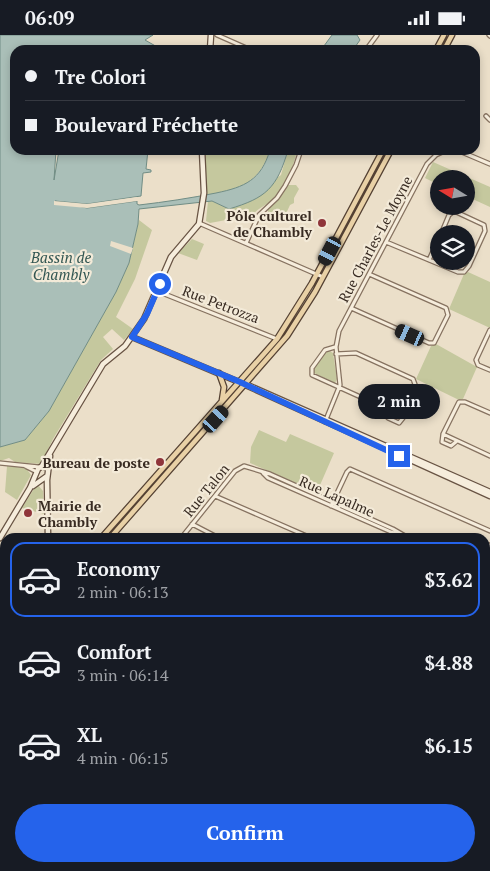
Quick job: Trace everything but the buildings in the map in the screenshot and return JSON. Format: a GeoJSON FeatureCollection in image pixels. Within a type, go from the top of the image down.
{"type":"FeatureCollection","features":[{"type":"Feature","properties":{"kind":"main road"},"geometry":{"type":"LineString","coordinates":[[106,533],[277,339],[317,274],[380,155]]}},
{"type":"Feature","properties":{"kind":"main road"},"geometry":{"type":"LineString","coordinates":[[115,533],[246,385],[290,331],[323,277],[388,155]]}},
{"type":"Feature","properties":{"kind":"main road"},"geometry":{"type":"LineString","coordinates":[[219,373],[224,387],[222,402]]}},
{"type":"Feature","properties":{"kind":"street"},"geometry":{"type":"LineString","coordinates":[[217,35],[240,45]]}},
{"type":"Feature","properties":{"kind":"street"},"geometry":{"type":"LineString","coordinates":[[486,116],[490,120]]}},
{"type":"Feature","properties":{"kind":"street"},"geometry":{"type":"LineString","coordinates":[[4,533],[30,488],[42,472],[51,452],[103,364],[132,337],[147,314],[171,257],[199,223],[204,193],[202,155]]}},
{"type":"Feature","properties":{"kind":"street"},"geometry":{"type":"LineString","coordinates":[[246,243],[259,215],[283,190],[299,155]]}},
{"type":"Feature","properties":{"kind":"street","name":"Rue Charles-Le Moyne"},"geometry":{"type":"LineString","coordinates":[[340,389],[336,354],[337,335],[427,164],[436,155]]}},
{"type":"Feature","properties":{"kind":"street"},"geometry":{"type":"LineString","coordinates":[[469,155],[490,164]]}},
{"type":"Feature","properties":{"kind":"street"},"geometry":{"type":"LineString","coordinates":[[445,225],[449,215],[455,211],[482,223],[485,227],[475,251]]}},
{"type":"Feature","properties":{"kind":"street"},"geometry":{"type":"LineString","coordinates":[[199,223],[323,277]]}},
{"type":"Feature","properties":{"kind":"street"},"geometry":{"type":"LineString","coordinates":[[386,242],[429,260]]}},
{"type":"Feature","properties":{"kind":"street"},"geometry":{"type":"LineString","coordinates":[[453,270],[458,272],[464,272],[466,270]]}},
{"type":"Feature","properties":{"kind":"street"},"geometry":{"type":"LineString","coordinates":[[351,308],[428,343],[434,343],[437,339],[448,315],[446,309],[369,274]]}},
{"type":"Feature","properties":{"kind":"street","name":"Rue Petrozza"},"geometry":{"type":"LineString","coordinates":[[157,291],[277,339]]}},
{"type":"Feature","properties":{"kind":"street"},"geometry":{"type":"LineString","coordinates":[[490,330],[476,361],[478,365],[490,370]]}},
{"type":"Feature","properties":{"kind":"street"},"geometry":{"type":"LineString","coordinates":[[132,337],[490,491]]}},
{"type":"Feature","properties":{"kind":"street"},"geometry":{"type":"LineString","coordinates":[[336,347],[325,350],[311,372],[314,376],[389,410],[403,414]]}},
{"type":"Feature","properties":{"kind":"street"},"geometry":{"type":"LineString","coordinates":[[336,354],[356,353],[414,380],[416,387],[399,423],[388,417],[389,410]]}},
{"type":"Feature","properties":{"kind":"street"},"geometry":{"type":"LineString","coordinates":[[326,420],[340,389]]}},
{"type":"Feature","properties":{"kind":"street"},"geometry":{"type":"LineString","coordinates":[[457,441],[450,445],[442,442],[443,434],[459,402],[464,401],[490,413]]}},
{"type":"Feature","properties":{"kind":"street"},"geometry":{"type":"LineString","coordinates":[[326,420],[490,496]]}},
{"type":"Feature","properties":{"kind":"street"},"geometry":{"type":"LineString","coordinates":[[443,434],[490,456]]}},
{"type":"Feature","properties":{"kind":"street"},"geometry":{"type":"LineString","coordinates":[[0,463],[24,465],[42,472]]}},
{"type":"Feature","properties":{"kind":"street","name":"Rue Talon"},"geometry":{"type":"LineString","coordinates":[[185,533],[238,469],[244,466],[252,468]]}},
{"type":"Feature","properties":{"kind":"street","name":"Rue Lapalme"},"geometry":{"type":"LineString","coordinates":[[252,468],[263,473],[270,473],[332,504],[400,533]]}},
{"type":"Feature","properties":{"kind":"street"},"geometry":{"type":"LineString","coordinates":[[332,504],[347,471],[351,469],[490,531]]}},
{"type":"Feature","properties":{"kind":"street"},"geometry":{"type":"LineString","coordinates":[[42,472],[46,492],[48,533]]}},
{"type":"Feature","properties":{"kind":"street"},"geometry":{"type":"LineString","coordinates":[[216,495],[300,533]]}},
{"type":"Feature","properties":{"kind":"street"},"geometry":{"type":"LineString","coordinates":[[192,524],[209,533]]}},
{"type":"Feature","properties":{"kind":"green space"},"geometry":{"type":"Polygon","coordinates":[[[205,155],[268,155],[256,176],[250,181],[230,191],[207,197],[205,155]]]}},
{"type":"Feature","properties":{"kind":"green space"},"geometry":{"type":"Polygon","coordinates":[[[287,155],[296,155],[285,184],[272,200],[253,215],[210,223],[206,221],[208,201],[229,209],[281,175],[287,155]]]}},
{"type":"Feature","properties":{"kind":"green space"},"geometry":{"type":"Polygon","coordinates":[[[433,162],[451,170],[430,170],[430,180],[425,178],[433,162]]]}},
{"type":"Feature","properties":{"kind":"green space"},"geometry":{"type":"Polygon","coordinates":[[[475,180],[490,187],[490,207],[475,200],[475,180]]]}},
{"type":"Feature","properties":{"kind":"green space"},"geometry":{"type":"Polygon","coordinates":[[[287,185],[296,185],[299,189],[294,198],[294,203],[290,205],[283,220],[268,213],[268,209],[279,199],[287,185]]]}},
{"type":"Feature","properties":{"kind":"green space"},"geometry":{"type":"Polygon","coordinates":[[[139,220],[152,230],[135,279],[116,317],[133,329],[124,340],[112,329],[103,337],[113,349],[101,360],[53,439],[41,464],[15,462],[9,458],[0,461],[0,447],[25,440],[49,411],[116,292],[129,263],[139,220]]]}},
{"type":"Feature","properties":{"kind":"green space"},"geometry":{"type":"Polygon","coordinates":[[[192,239],[204,244],[197,260],[178,253],[192,239]]]}},
{"type":"Feature","properties":{"kind":"green space"},"geometry":{"type":"Polygon","coordinates":[[[468,272],[490,282],[490,328],[449,309],[464,274],[468,272]]]}},
{"type":"Feature","properties":{"kind":"green space"},"geometry":{"type":"Polygon","coordinates":[[[436,344],[477,367],[463,399],[459,400],[416,379],[431,346],[436,344]]]}},
{"type":"Feature","properties":{"kind":"green space"},"geometry":{"type":"Polygon","coordinates":[[[328,350],[333,353],[337,379],[335,383],[314,373],[314,368],[328,350]]]}},
{"type":"Feature","properties":{"kind":"green space"},"geometry":{"type":"Polygon","coordinates":[[[259,430],[286,442],[290,434],[334,453],[317,492],[250,463],[251,447],[259,430]]]}},
{"type":"Feature","properties":{"kind":"green space"},"geometry":{"type":"Polygon","coordinates":[[[7,466],[26,468],[31,475],[17,500],[5,492],[7,466]]]}},
{"type":"Feature","properties":{"kind":"green space"},"geometry":{"type":"Polygon","coordinates":[[[37,484],[43,491],[44,514],[22,508],[37,484]]]}},
{"type":"Feature","properties":{"kind":"water","name":"Bassin de Chambly"},"geometry":{"type":"Polygon","coordinates":[[[0,35],[153,35],[145,40],[154,45],[10,45],[10,155],[56,155],[54,180],[58,155],[147,155],[146,169],[151,170],[151,172],[143,173],[141,196],[87,204],[55,201],[87,208],[137,201],[139,205],[178,200],[216,193],[243,185],[262,169],[268,155],[286,155],[284,163],[268,190],[261,196],[242,205],[229,209],[212,201],[139,209],[138,224],[129,263],[116,292],[49,411],[25,440],[0,447],[0,35]]]}},
{"type":"Feature","properties":{"kind":"water"},"geometry":{"type":"Polygon","coordinates":[[[332,35],[357,35],[360,40],[356,45],[325,45],[332,35]]]}},
{"type":"Feature","properties":{"kind":"pier"},"geometry":{"type":"Polygon","coordinates":[[[137,197],[137,201],[87,208],[54,205],[54,201],[87,204],[137,197]]]}},
{"type":"Feature","properties":{"kind":"pier"},"geometry":{"type":"Polygon","coordinates":[[[111,241],[133,248],[131,254],[110,246],[111,241]]]}},
{"type":"Feature","properties":{"kind":"place","name":"Pôle culturel de Chambly"},"geometry":{"type":"Point","coordinates":[322,223]}},
{"type":"Feature","properties":{"kind":"place","name":"Bureau de poste"},"geometry":{"type":"Point","coordinates":[160,462]}},
{"type":"Feature","properties":{"kind":"place","name":"Mairie de Chambly"},"geometry":{"type":"Point","coordinates":[28,513]}},
{"type":"Feature","properties":{"kind":"route"},"geometry":{"type":"LineString","coordinates":[[160,284],[152,305],[132,337],[240,382],[253,390],[399,456]]}}]}
